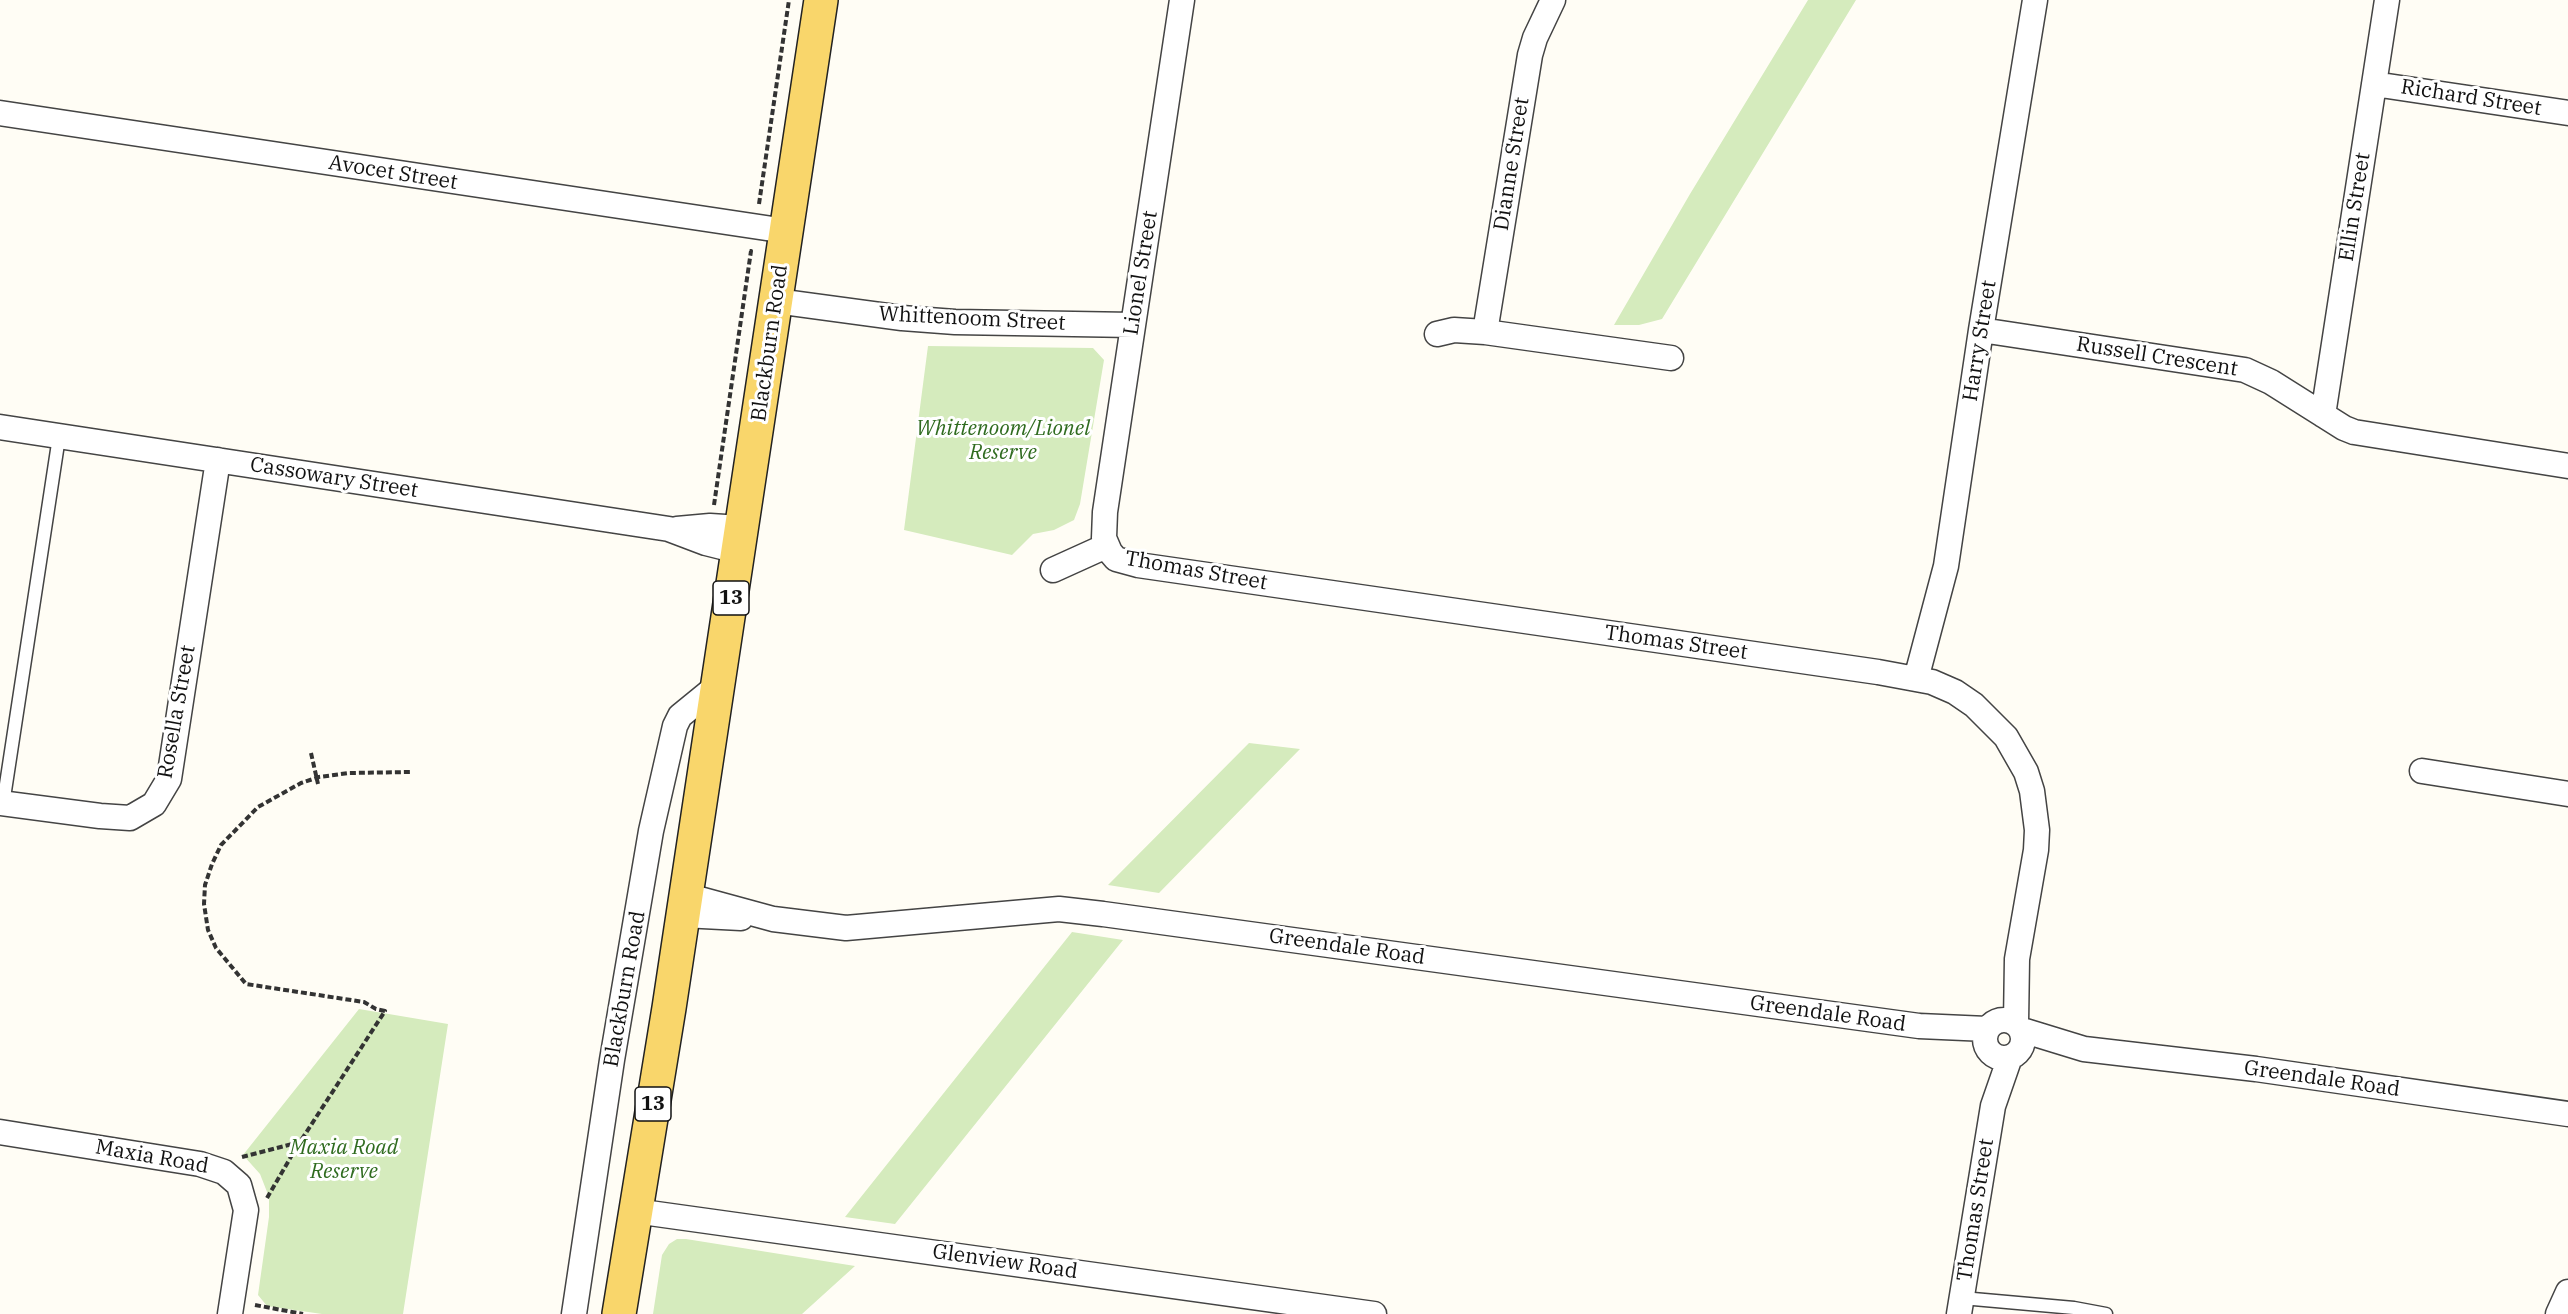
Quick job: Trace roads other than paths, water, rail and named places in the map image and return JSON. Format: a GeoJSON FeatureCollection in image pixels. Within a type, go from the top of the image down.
{"type":"FeatureCollection","features":[{"type":"Feature","properties":{"kind":"main road","name":"Blackburn Road"},"geometry":{"type":"LineString","coordinates":[[619,1314],[718,685],[730,535],[776,301],[821,0]]}},
{"type":"Feature","properties":{"kind":"street","name":"Lionel Street"},"geometry":{"type":"LineString","coordinates":[[1106,546],[1105,512],[1182,0]]}},
{"type":"Feature","properties":{"kind":"street","name":"Dianne Street"},"geometry":{"type":"LineString","coordinates":[[1485,332],[1530,55],[1535,38],[1553,0]]}},
{"type":"Feature","properties":{"kind":"street","name":"Harry Street"},"geometry":{"type":"LineString","coordinates":[[1916,679],[1946,566],[2034,0]]}},
{"type":"Feature","properties":{"kind":"street","name":"Ellin Street"},"geometry":{"type":"LineString","coordinates":[[2323,415],[2387,0]]}},
{"type":"Feature","properties":{"kind":"street","name":"Richard Street"},"geometry":{"type":"LineString","coordinates":[[2374,84],[2568,113]]}},
{"type":"Feature","properties":{"kind":"street","name":"Avocet Street"},"geometry":{"type":"LineString","coordinates":[[0,113],[786,231]]}},
{"type":"Feature","properties":{"kind":"street","name":"Whittenoom Street"},"geometry":{"type":"LineString","coordinates":[[776,301],[902,318],[955,322],[1133,325]]}},
{"type":"Feature","properties":{"kind":"street"},"geometry":{"type":"LineString","coordinates":[[1437,334],[1454,330],[1485,332],[1671,358]]}},
{"type":"Feature","properties":{"kind":"street","name":"Russell Crescent"},"geometry":{"type":"LineString","coordinates":[[1981,330],[2245,370],[2271,382],[2344,428],[2367,435],[2568,466]]}},
{"type":"Feature","properties":{"kind":"street","name":"Cassowary Street"},"geometry":{"type":"LineString","coordinates":[[0,427],[669,529],[730,535]]}},
{"type":"Feature","properties":{"kind":"street","name":"Rosella Street"},"geometry":{"type":"LineString","coordinates":[[2,803],[130,818],[154,804],[169,779],[218,460]]}},
{"type":"Feature","properties":{"kind":"street","name":"Cassowary Street"},"geometry":{"type":"LineString","coordinates":[[669,529],[706,543],[730,535]]}},
{"type":"Feature","properties":{"kind":"street"},"geometry":{"type":"LineString","coordinates":[[1053,570],[1106,546]]}},
{"type":"Feature","properties":{"kind":"street","name":"Thomas Street"},"geometry":{"type":"LineString","coordinates":[[1106,546],[1116,559],[1138,565],[1916,679],[1944,687],[1974,705],[2006,737],[2026,772],[2032,791],[2037,830],[2036,850],[1960,1306]]}},
{"type":"Feature","properties":{"kind":"street","name":"Blackburn Road"},"geometry":{"type":"LineString","coordinates":[[574,1314],[612,1060],[649,843],[675,726],[680,716],[718,685]]}},
{"type":"Feature","properties":{"kind":"street"},"geometry":{"type":"LineString","coordinates":[[2422,771],[2568,794]]}},
{"type":"Feature","properties":{"kind":"street","name":"Greendale Road"},"geometry":{"type":"LineString","coordinates":[[684,905],[846,928],[1059,909],[2003,1039],[2267,1070],[2565,1116]]}},
{"type":"Feature","properties":{"kind":"street","name":"Maxia Road"},"geometry":{"type":"LineString","coordinates":[[0,1132],[200,1164],[225,1172],[239,1185],[246,1210],[230,1314]]}},
{"type":"Feature","properties":{"kind":"street","name":"Glenview Road"},"geometry":{"type":"LineString","coordinates":[[635,1211],[1374,1314]]}},
{"type":"Feature","properties":{"kind":"street"},"geometry":{"type":"LineString","coordinates":[[2558,1314],[2568,1292]]}},
{"type":"Feature","properties":{"kind":"lane"},"geometry":{"type":"LineString","coordinates":[[2,803],[59,436]]}},
{"type":"Feature","properties":{"kind":"lane"},"geometry":{"type":"LineString","coordinates":[[1960,1306],[2074,1308],[2106,1314]]}},
{"type":"Feature","properties":{"kind":"park label","name":"Whittenoom/Lionel Reserve"},"geometry":{"type":"Point","coordinates":[1003,441]}},
{"type":"Feature","properties":{"kind":"park label","name":"Maxia Road Reserve"},"geometry":{"type":"Point","coordinates":[344,1160]}}]}
